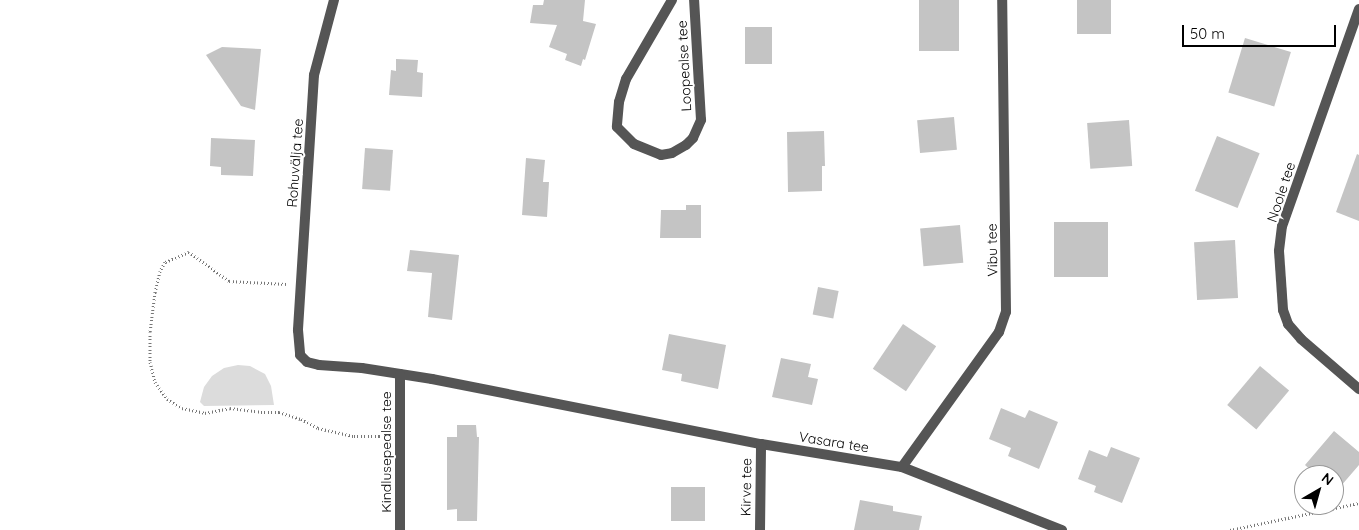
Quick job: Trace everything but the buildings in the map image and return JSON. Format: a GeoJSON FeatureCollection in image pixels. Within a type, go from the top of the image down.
{"type":"FeatureCollection","features":[{"type":"Feature","properties":{"kind":"street","name":"Rohuvälja tee"},"geometry":{"type":"LineString","coordinates":[[334,0],[314,75],[300,284],[298,330],[300,355],[307,362],[400,374]]}},
{"type":"Feature","properties":{"kind":"street","name":"Loopealse tee"},"geometry":{"type":"LineString","coordinates":[[672,0],[626,79],[618,110],[617,127],[634,144],[661,155],[672,154],[694,138],[700,120],[694,0]]}},
{"type":"Feature","properties":{"kind":"street","name":"Vibu tee"},"geometry":{"type":"LineString","coordinates":[[902,467],[999,332],[1006,312],[1002,0]]}},
{"type":"Feature","properties":{"kind":"street","name":"Noole tee"},"geometry":{"type":"LineString","coordinates":[[1359,10],[1282,226],[1280,251],[1283,310],[1288,324],[1301,339],[1359,389]]}},
{"type":"Feature","properties":{"kind":"street","name":"Vasara tee"},"geometry":{"type":"LineString","coordinates":[[400,374],[761,444],[902,467],[1062,530]]}},
{"type":"Feature","properties":{"kind":"street","name":"Kindlusepealse tee"},"geometry":{"type":"LineString","coordinates":[[400,374],[400,530]]}},
{"type":"Feature","properties":{"kind":"street","name":"Kirve tee"},"geometry":{"type":"LineString","coordinates":[[760,530],[761,444]]}},
{"type":"Feature","properties":{"kind":"path"},"geometry":{"type":"LineString","coordinates":[[300,284],[229,282],[189,252],[165,262],[158,278],[150,332],[150,362],[156,382],[167,399],[182,408],[205,413],[230,408],[279,412],[301,419],[318,428],[354,436],[380,436]]}},
{"type":"Feature","properties":{"kind":"path"},"geometry":{"type":"LineString","coordinates":[[1230,530],[1359,503]]}},
{"type":"Feature","properties":{"kind":"shaded area"},"geometry":{"type":"Polygon","coordinates":[[[238,365],[250,366],[265,374],[271,386],[274,405],[204,406],[200,402],[204,387],[212,376],[224,368],[238,365]]]}}]}
